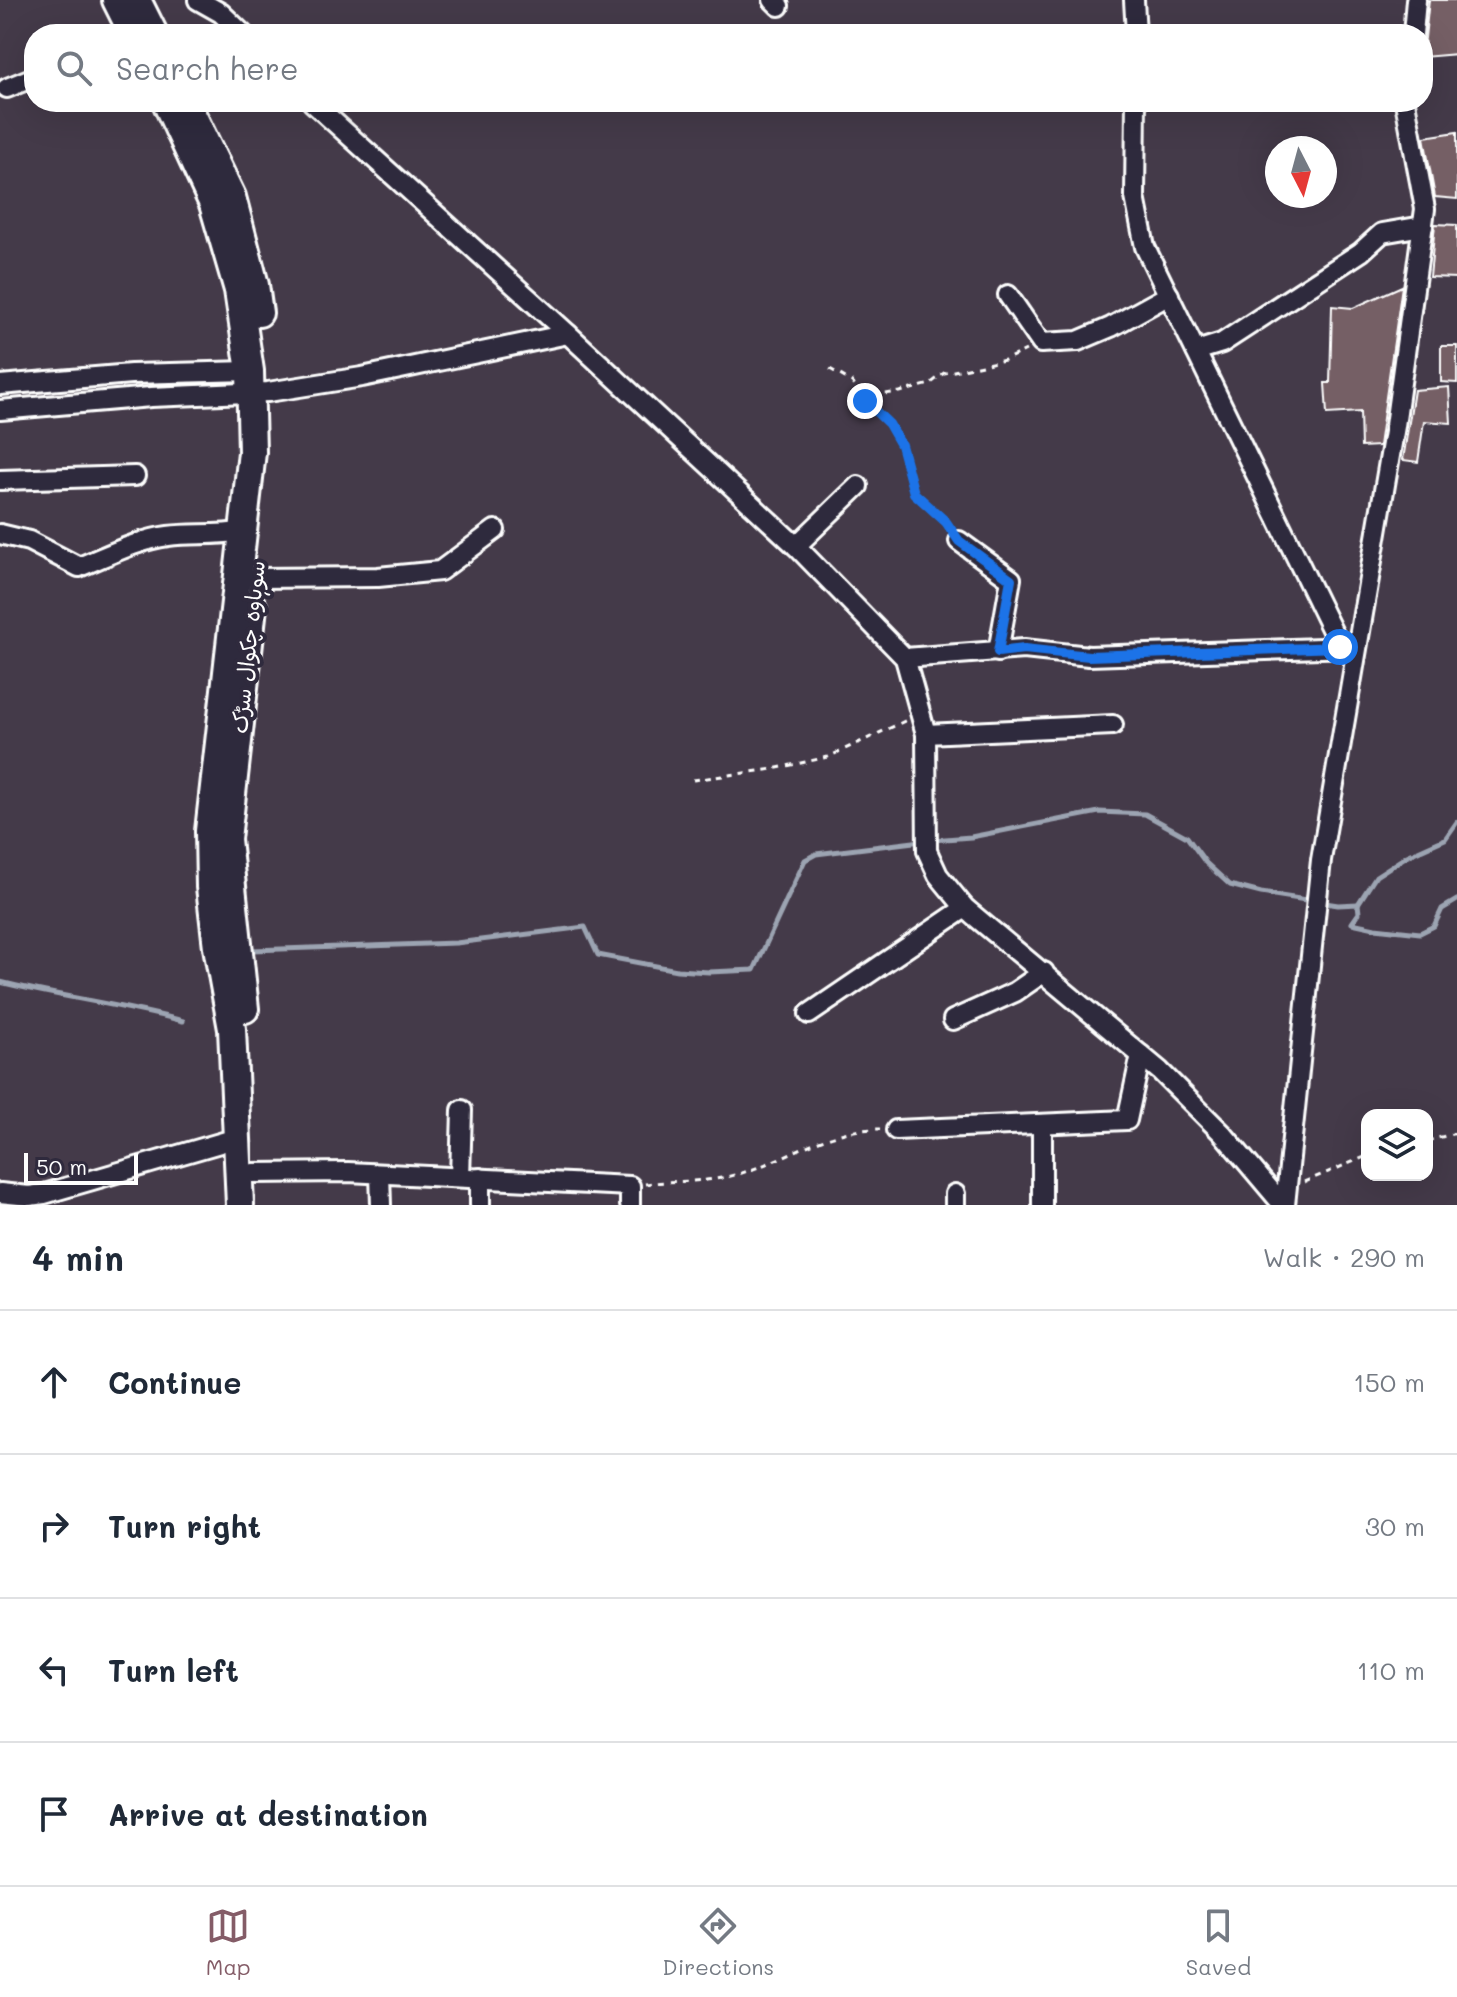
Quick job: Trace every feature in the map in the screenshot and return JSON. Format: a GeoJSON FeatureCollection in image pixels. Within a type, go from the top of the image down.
{"type":"FeatureCollection","features":[{"type":"Feature","properties":{"kind":"highway"},"geometry":{"type":"LineString","coordinates":[[116,0],[128,24]]}},
{"type":"Feature","properties":{"kind":"highway"},"geometry":{"type":"LineString","coordinates":[[137,0],[149,24]]}},
{"type":"Feature","properties":{"kind":"highway"},"geometry":{"type":"LineString","coordinates":[[171,112],[213,204],[238,290],[257,386],[244,531],[209,831],[215,932],[232,1029],[240,1205]]}},
{"type":"Feature","properties":{"kind":"highway","name":"سوہاوہ چکوال سڑک"},"geometry":{"type":"LineString","coordinates":[[191,112],[232,197],[255,285],[257,386],[267,447],[227,839],[246,1024],[255,1205]]}},
{"type":"Feature","properties":{"kind":"street"},"geometry":{"type":"LineString","coordinates":[[198,0],[221,13],[233,24]]}},
{"type":"Feature","properties":{"kind":"street"},"geometry":{"type":"LineString","coordinates":[[1134,0],[1135,24]]}},
{"type":"Feature","properties":{"kind":"street"},"geometry":{"type":"LineString","coordinates":[[1414,24],[1416,0]]}},
{"type":"Feature","properties":{"kind":"street"},"geometry":{"type":"LineString","coordinates":[[7,88],[24,81]]}},
{"type":"Feature","properties":{"kind":"street"},"geometry":{"type":"LineString","coordinates":[[323,112],[796,546],[905,658],[926,734],[927,851],[938,875],[965,908],[1141,1055],[1223,1134],[1285,1200]]}},
{"type":"Feature","properties":{"kind":"street"},"geometry":{"type":"LineString","coordinates":[[1136,112],[1135,197],[1145,247],[1349,647]]}},
{"type":"Feature","properties":{"kind":"street"},"geometry":{"type":"LineString","coordinates":[[1285,1200],[1318,891],[1349,647],[1395,426],[1425,209],[1407,112]]}},
{"type":"Feature","properties":{"kind":"street"},"geometry":{"type":"LineString","coordinates":[[1196,351],[1222,343],[1361,252],[1382,233],[1423,226]]}},
{"type":"Feature","properties":{"kind":"street"},"geometry":{"type":"LineString","coordinates":[[1008,295],[1041,343],[1078,341],[1169,295]]}},
{"type":"Feature","properties":{"kind":"street"},"geometry":{"type":"LineString","coordinates":[[0,410],[362,377],[568,334]]}},
{"type":"Feature","properties":{"kind":"street"},"geometry":{"type":"LineString","coordinates":[[0,385],[131,374],[257,386]]}},
{"type":"Feature","properties":{"kind":"street"},"geometry":{"type":"LineString","coordinates":[[0,480],[135,476]]}},
{"type":"Feature","properties":{"kind":"street"},"geometry":{"type":"LineString","coordinates":[[796,546],[858,486]]}},
{"type":"Feature","properties":{"kind":"street"},"geometry":{"type":"LineString","coordinates":[[255,578],[378,577],[431,573],[440,571],[495,530]]}},
{"type":"Feature","properties":{"kind":"street"},"geometry":{"type":"LineString","coordinates":[[0,534],[29,541],[79,567],[167,536],[219,536],[244,531]]}},
{"type":"Feature","properties":{"kind":"street"},"geometry":{"type":"LineString","coordinates":[[959,541],[1011,579],[998,652]]}},
{"type":"Feature","properties":{"kind":"street"},"geometry":{"type":"LineString","coordinates":[[905,658],[1024,649],[1089,656],[1349,647]]}},
{"type":"Feature","properties":{"kind":"street"},"geometry":{"type":"LineString","coordinates":[[926,734],[1113,725]]}},
{"type":"Feature","properties":{"kind":"street"},"geometry":{"type":"LineString","coordinates":[[809,1014],[965,908]]}},
{"type":"Feature","properties":{"kind":"street"},"geometry":{"type":"LineString","coordinates":[[953,1020],[1015,992],[1044,972]]}},
{"type":"Feature","properties":{"kind":"street"},"geometry":{"type":"LineString","coordinates":[[896,1130],[1127,1120],[1141,1055]]}},
{"type":"Feature","properties":{"kind":"street"},"geometry":{"type":"LineString","coordinates":[[460,1177],[462,1110]]}},
{"type":"Feature","properties":{"kind":"street"},"geometry":{"type":"LineString","coordinates":[[1042,1125],[1042,1205]]}},
{"type":"Feature","properties":{"kind":"street"},"geometry":{"type":"LineString","coordinates":[[0,1193],[44,1194],[237,1138]]}},
{"type":"Feature","properties":{"kind":"street"},"geometry":{"type":"LineString","coordinates":[[253,1173],[380,1174],[630,1186],[630,1205]]}},
{"type":"Feature","properties":{"kind":"street"},"geometry":{"type":"LineString","coordinates":[[380,1174],[381,1205]]}},
{"type":"Feature","properties":{"kind":"street"},"geometry":{"type":"LineString","coordinates":[[480,1178],[480,1205]]}},
{"type":"Feature","properties":{"kind":"path"},"geometry":{"type":"LineString","coordinates":[[862,397],[930,384],[944,373],[1005,360],[1041,343]]}},
{"type":"Feature","properties":{"kind":"path"},"geometry":{"type":"LineString","coordinates":[[830,369],[852,382],[862,397],[889,424],[901,445],[914,493],[946,522],[959,541]]}},
{"type":"Feature","properties":{"kind":"path"},"geometry":{"type":"LineString","coordinates":[[693,780],[773,769],[828,757],[921,713]]}},
{"type":"Feature","properties":{"kind":"path"},"geometry":{"type":"LineString","coordinates":[[630,1186],[725,1178],[770,1163],[806,1144],[862,1129],[896,1130]]}},
{"type":"Feature","properties":{"kind":"path"},"geometry":{"type":"LineString","coordinates":[[1433,1139],[1456,1133]]}},
{"type":"Feature","properties":{"kind":"path"},"geometry":{"type":"LineString","coordinates":[[1285,1200],[1361,1159]]}},
{"type":"Feature","properties":{"kind":"building"},"geometry":{"type":"Polygon","coordinates":[[[1429,0],[1457,0],[1457,54],[1433,56],[1433,24],[1426,24],[1429,0]]]}},
{"type":"Feature","properties":{"kind":"building"},"geometry":{"type":"Polygon","coordinates":[[[1457,132],[1457,199],[1435,197],[1424,137],[1457,132]]]}},
{"type":"Feature","properties":{"kind":"building"},"geometry":{"type":"Polygon","coordinates":[[[1435,224],[1457,225],[1457,278],[1430,277],[1435,224]]]}},
{"type":"Feature","properties":{"kind":"building"},"geometry":{"type":"Polygon","coordinates":[[[1402,286],[1379,446],[1361,447],[1360,412],[1327,414],[1325,383],[1330,383],[1332,306],[1353,308],[1402,286]]]}},
{"type":"Feature","properties":{"kind":"building"},"geometry":{"type":"Polygon","coordinates":[[[1441,346],[1457,346],[1457,383],[1441,382],[1441,346]]]}},
{"type":"Feature","properties":{"kind":"building"},"geometry":{"type":"Polygon","coordinates":[[[1449,387],[1451,423],[1424,421],[1418,462],[1403,460],[1414,390],[1449,387]]]}},
{"type":"Feature","properties":{"kind":"waterway"},"geometry":{"type":"LineString","coordinates":[[932,840],[971,837],[1099,812],[1145,814],[1187,837],[1206,863],[1230,885],[1338,905],[1358,904],[1359,913],[1352,923],[1420,933],[1434,926],[1442,909],[1457,900]]}},
{"type":"Feature","properties":{"kind":"waterway"},"geometry":{"type":"LineString","coordinates":[[1358,904],[1376,876],[1407,856],[1445,839],[1457,822]]}},
{"type":"Feature","properties":{"kind":"waterway"},"geometry":{"type":"LineString","coordinates":[[252,950],[456,943],[585,927],[598,955],[677,970],[754,970],[805,860],[816,854],[922,841]]}},
{"type":"Feature","properties":{"kind":"waterway"},"geometry":{"type":"LineString","coordinates":[[0,982],[183,1021]]}},
{"type":"Feature","properties":{"kind":"route"},"geometry":{"type":"LineString","coordinates":[[865,401],[889,424],[901,445],[914,493],[946,522],[959,541],[1011,579],[998,652],[1024,649],[1089,656],[1340,647]]}}]}
